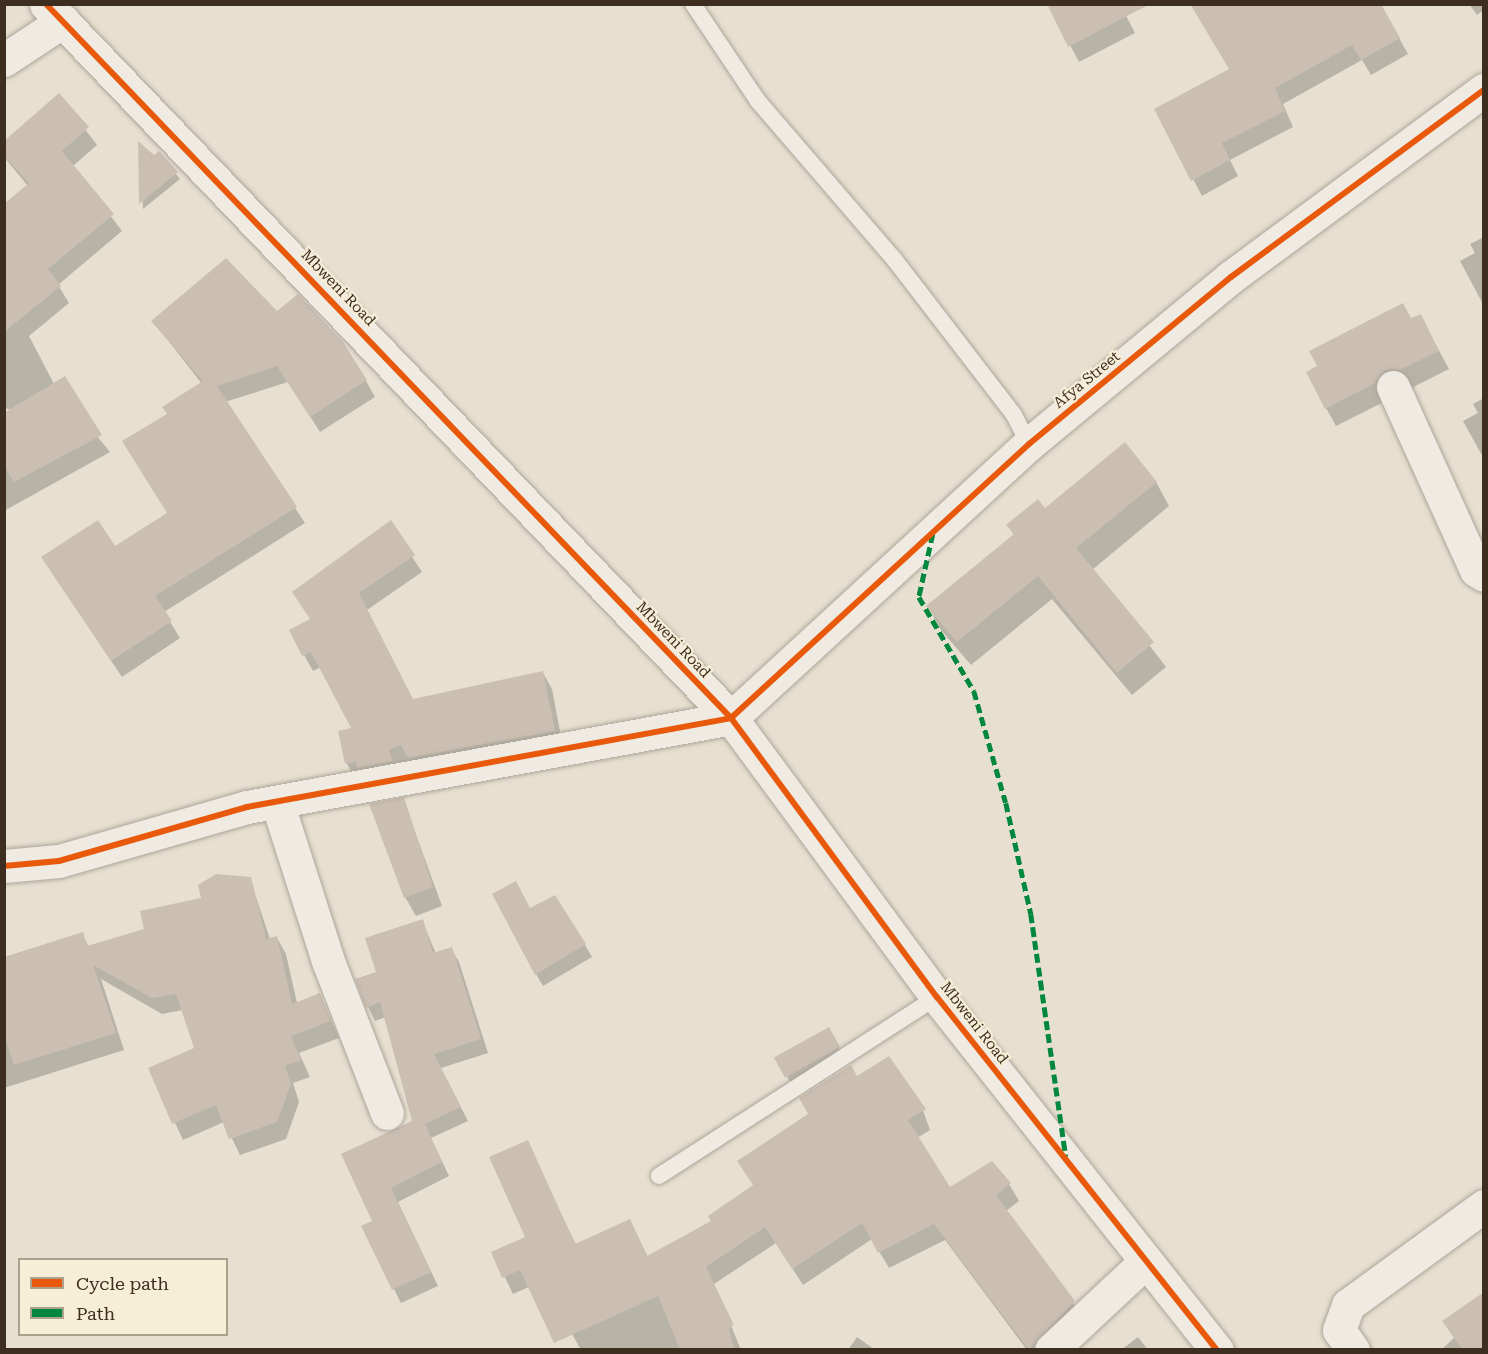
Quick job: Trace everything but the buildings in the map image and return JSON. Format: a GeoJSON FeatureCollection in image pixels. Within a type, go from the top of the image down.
{"type":"FeatureCollection","features":[{"type":"Feature","properties":{"kind":"street"},"geometry":{"type":"LineString","coordinates":[[4,60],[54,13]]}},
{"type":"Feature","properties":{"kind":"street","name":"Mbweni Road"},"geometry":{"type":"LineString","coordinates":[[54,13],[730,718],[937,996],[1217,1350]]}},
{"type":"Feature","properties":{"kind":"street","name":"Afya Street"},"geometry":{"type":"LineString","coordinates":[[730,718],[1029,444],[1231,277],[1484,90]]}},
{"type":"Feature","properties":{"kind":"street"},"geometry":{"type":"LineString","coordinates":[[1393,387],[1476,570],[1484,575]]}},
{"type":"Feature","properties":{"kind":"street"},"geometry":{"type":"LineString","coordinates":[[4,866],[59,861],[277,802],[730,718]]}},
{"type":"Feature","properties":{"kind":"street"},"geometry":{"type":"LineString","coordinates":[[277,802],[328,961],[387,1113]]}},
{"type":"Feature","properties":{"kind":"street"},"geometry":{"type":"LineString","coordinates":[[1353,1350],[1339,1330],[1348,1305],[1484,1206]]}},
{"type":"Feature","properties":{"kind":"street"},"geometry":{"type":"LineString","coordinates":[[1051,1350],[1146,1261]]}},
{"type":"Feature","properties":{"kind":"lane"},"geometry":{"type":"LineString","coordinates":[[693,4],[758,101],[894,258],[1014,415],[1029,444]]}},
{"type":"Feature","properties":{"kind":"lane"},"geometry":{"type":"LineString","coordinates":[[658,1176],[937,996]]}},
{"type":"Feature","properties":{"kind":"marked path"},"geometry":{"type":"LineString","coordinates":[[933,534],[919,597],[974,691],[1006,803],[1031,914],[1066,1156]]}},
{"type":"Feature","properties":{"kind":"cycle path"},"geometry":{"type":"LineString","coordinates":[[46,4],[731,718],[937,997],[1217,1350]]}},
{"type":"Feature","properties":{"kind":"cycle path"},"geometry":{"type":"LineString","coordinates":[[4,866],[59,861],[247,807],[731,718],[1029,444],[1231,277],[1484,90]]}}]}
